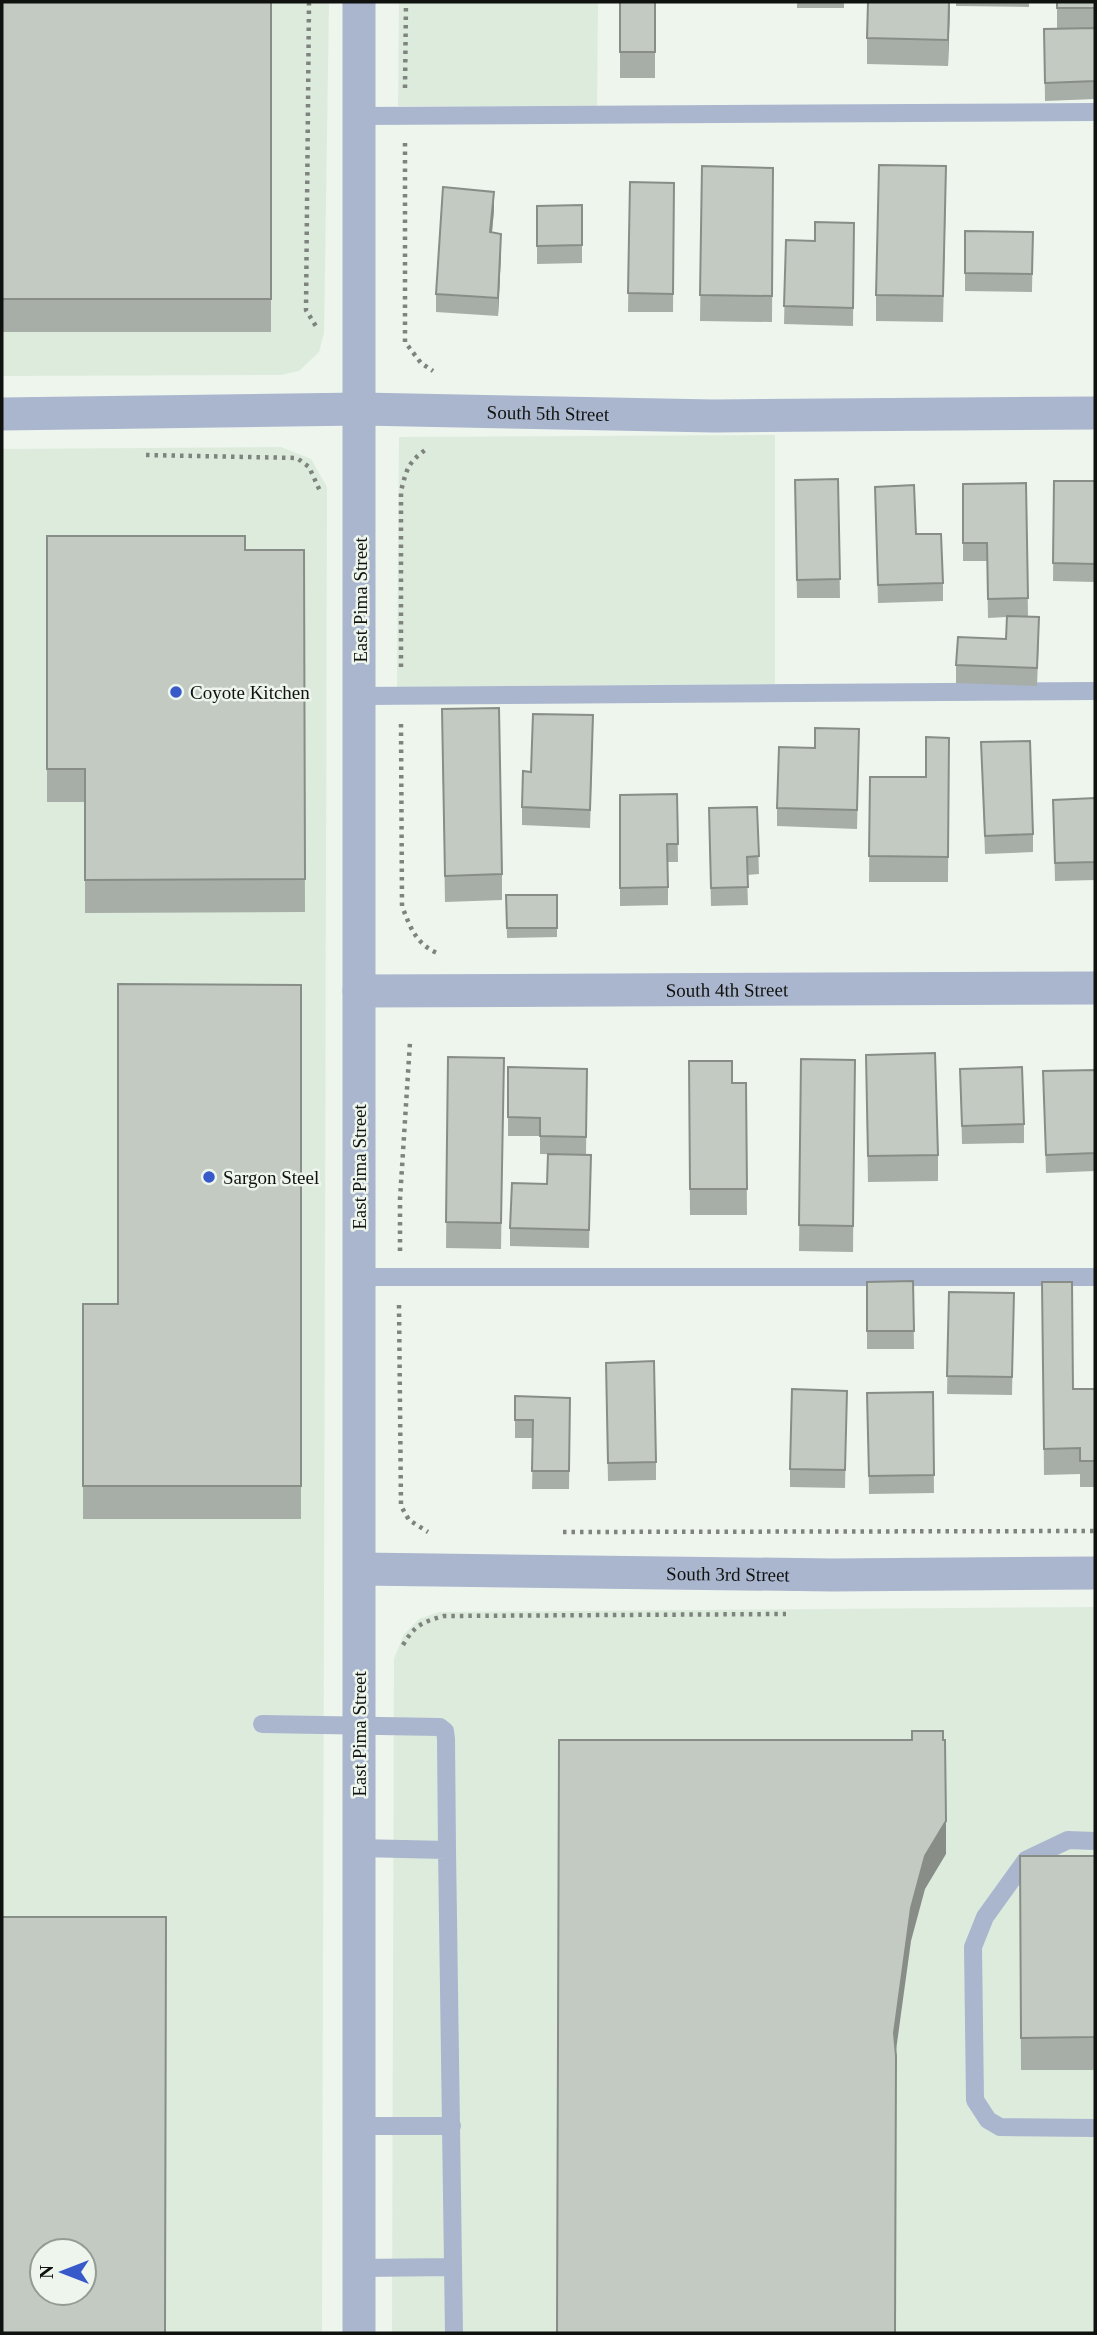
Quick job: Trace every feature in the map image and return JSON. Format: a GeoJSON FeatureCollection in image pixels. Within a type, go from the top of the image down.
{"type":"FeatureCollection","features":[{"type":"Feature","properties":{"kind":"street","name":"East Pima Street"},"geometry":{"type":"LineString","coordinates":[[359,2],[359,2333]]}},
{"type":"Feature","properties":{"kind":"street","name":"South 5th Street"},"geometry":{"type":"LineString","coordinates":[[2,414],[361,409],[714,416],[1095,413]]}},
{"type":"Feature","properties":{"kind":"street","name":"South 4th Street"},"geometry":{"type":"LineString","coordinates":[[359,992],[1095,988]]}},
{"type":"Feature","properties":{"kind":"street","name":"South 3rd Street"},"geometry":{"type":"LineString","coordinates":[[360,1569],[832,1575],[1095,1573]]}},
{"type":"Feature","properties":{"kind":"lane"},"geometry":{"type":"LineString","coordinates":[[358,116],[1095,111]]}},
{"type":"Feature","properties":{"kind":"lane"},"geometry":{"type":"LineString","coordinates":[[360,696],[1095,691]]}},
{"type":"Feature","properties":{"kind":"lane"},"geometry":{"type":"LineString","coordinates":[[359,1277],[1095,1277]]}},
{"type":"Feature","properties":{"kind":"lane"},"geometry":{"type":"LineString","coordinates":[[262,1724],[440,1727],[445,1731],[454,2333]]}},
{"type":"Feature","properties":{"kind":"lane"},"geometry":{"type":"LineString","coordinates":[[1095,1841],[1068,1840],[1026,1860],[985,1917],[973,1947],[975,2100],[988,2120],[1000,2127],[1095,2128]]}},
{"type":"Feature","properties":{"kind":"lane"},"geometry":{"type":"LineString","coordinates":[[358,1848],[447,1850]]}},
{"type":"Feature","properties":{"kind":"lane"},"geometry":{"type":"LineString","coordinates":[[359,2126],[452,2126]]}},
{"type":"Feature","properties":{"kind":"lane"},"geometry":{"type":"LineString","coordinates":[[359,2268],[453,2267]]}},
{"type":"Feature","properties":{"kind":"path"},"geometry":{"type":"LineString","coordinates":[[309,2],[306,310],[317,328]]}},
{"type":"Feature","properties":{"kind":"path"},"geometry":{"type":"LineString","coordinates":[[406,2],[405,342],[421,363],[433,372]]}},
{"type":"Feature","properties":{"kind":"path"},"geometry":{"type":"LineString","coordinates":[[435,444],[412,459],[401,491],[401,888],[402,906],[411,930],[436,953],[447,954]]}},
{"type":"Feature","properties":{"kind":"path"},"geometry":{"type":"LineString","coordinates":[[146,455],[297,458],[309,467],[322,494]]}},
{"type":"Feature","properties":{"kind":"path"},"geometry":{"type":"LineString","coordinates":[[312,473],[318,470]]}},
{"type":"Feature","properties":{"kind":"path"},"geometry":{"type":"LineString","coordinates":[[412,947],[417,938]]}},
{"type":"Feature","properties":{"kind":"path"},"geometry":{"type":"LineString","coordinates":[[411,1042],[401,1187],[401,1506],[409,1520],[427,1532],[440,1532]]}},
{"type":"Feature","properties":{"kind":"path"},"geometry":{"type":"LineString","coordinates":[[552,1532],[1095,1531]]}},
{"type":"Feature","properties":{"kind":"path"},"geometry":{"type":"LineString","coordinates":[[403,1645],[420,1621],[444,1616],[796,1614]]}},
{"type":"Feature","properties":{"kind":"shaded area"},"geometry":{"type":"Polygon","coordinates":[[[2,2],[329,2],[324,333],[319,352],[299,371],[280,375],[2,376],[2,2]]]}},
{"type":"Feature","properties":{"kind":"shaded area"},"geometry":{"type":"Polygon","coordinates":[[[399,2],[598,2],[597,106],[398,106],[399,2]]]}},
{"type":"Feature","properties":{"kind":"shaded area"},"geometry":{"type":"Polygon","coordinates":[[[775,435],[775,684],[397,687],[399,437],[775,435]]]}},
{"type":"Feature","properties":{"kind":"shaded area"},"geometry":{"type":"Polygon","coordinates":[[[281,447],[311,459],[327,487],[322,2333],[2,2333],[2,449],[281,447]]]}},
{"type":"Feature","properties":{"kind":"shaded area"},"geometry":{"type":"Polygon","coordinates":[[[1095,1607],[1095,2333],[392,2333],[394,1659],[404,1634],[419,1619],[439,1612],[1095,1607]]]}},
{"type":"Feature","properties":{"kind":"building"},"geometry":{"type":"Polygon","coordinates":[[[2,2],[271,2],[271,299],[2,299],[2,2]]]}},
{"type":"Feature","properties":{"kind":"building"},"geometry":{"type":"Polygon","coordinates":[[[620,2],[655,2],[655,52],[620,52],[620,2]]]}},
{"type":"Feature","properties":{"kind":"building"},"geometry":{"type":"Polygon","coordinates":[[[868,2],[949,2],[948,40],[867,38],[868,2]]]}},
{"type":"Feature","properties":{"kind":"building"},"geometry":{"type":"Polygon","coordinates":[[[1057,2],[1095,2],[1095,8],[1057,8],[1057,2]]]}},
{"type":"Feature","properties":{"kind":"building"},"geometry":{"type":"Polygon","coordinates":[[[1095,28],[1095,81],[1045,83],[1044,29],[1095,28]]]}},
{"type":"Feature","properties":{"kind":"building"},"geometry":{"type":"Polygon","coordinates":[[[879,165],[946,166],[943,296],[876,295],[879,165]]]}},
{"type":"Feature","properties":{"kind":"building"},"geometry":{"type":"Polygon","coordinates":[[[702,166],[773,168],[772,296],[700,295],[702,166]]]}},
{"type":"Feature","properties":{"kind":"building"},"geometry":{"type":"Polygon","coordinates":[[[630,182],[674,183],[673,294],[628,293],[630,182]]]}},
{"type":"Feature","properties":{"kind":"building"},"geometry":{"type":"Polygon","coordinates":[[[443,187],[494,192],[490,232],[501,234],[498,298],[436,294],[443,187]]]}},
{"type":"Feature","properties":{"kind":"building"},"geometry":{"type":"Polygon","coordinates":[[[582,205],[582,245],[537,246],[537,206],[582,205]]]}},
{"type":"Feature","properties":{"kind":"building"},"geometry":{"type":"Polygon","coordinates":[[[815,222],[854,223],[853,308],[784,306],[786,240],[815,241],[815,222]]]}},
{"type":"Feature","properties":{"kind":"building"},"geometry":{"type":"Polygon","coordinates":[[[965,231],[1033,232],[1032,274],[965,273],[965,231]]]}},
{"type":"Feature","properties":{"kind":"building"},"geometry":{"type":"Polygon","coordinates":[[[838,479],[840,579],[797,580],[795,480],[838,479]]]}},
{"type":"Feature","properties":{"kind":"building"},"geometry":{"type":"Polygon","coordinates":[[[1054,481],[1095,481],[1095,564],[1053,563],[1054,481]]]}},
{"type":"Feature","properties":{"kind":"building"},"geometry":{"type":"Polygon","coordinates":[[[1026,483],[1028,598],[988,599],[987,543],[963,543],[963,484],[1026,483]]]}},
{"type":"Feature","properties":{"kind":"building"},"geometry":{"type":"Polygon","coordinates":[[[914,485],[916,534],[941,534],[943,583],[878,585],[875,487],[914,485]]]}},
{"type":"Feature","properties":{"kind":"building","name":"Coyote Kitchen"},"geometry":{"type":"Polygon","coordinates":[[[47,536],[245,536],[245,550],[304,550],[305,879],[85,880],[85,769],[47,769],[47,536]]]}},
{"type":"Feature","properties":{"kind":"building"},"geometry":{"type":"Polygon","coordinates":[[[1007,616],[1039,617],[1037,668],[956,665],[958,637],[1006,639],[1007,616]]]}},
{"type":"Feature","properties":{"kind":"building"},"geometry":{"type":"Polygon","coordinates":[[[499,708],[502,874],[445,876],[442,709],[499,708]]]}},
{"type":"Feature","properties":{"kind":"building"},"geometry":{"type":"Polygon","coordinates":[[[533,714],[593,715],[590,810],[522,807],[523,771],[531,772],[533,714]]]}},
{"type":"Feature","properties":{"kind":"building"},"geometry":{"type":"Polygon","coordinates":[[[815,728],[859,729],[857,810],[777,808],[779,747],[815,748],[815,728]]]}},
{"type":"Feature","properties":{"kind":"building"},"geometry":{"type":"Polygon","coordinates":[[[926,737],[949,738],[948,857],[869,856],[870,777],[926,777],[926,737]]]}},
{"type":"Feature","properties":{"kind":"building"},"geometry":{"type":"Polygon","coordinates":[[[1030,741],[1033,834],[985,836],[981,742],[1030,741]]]}},
{"type":"Feature","properties":{"kind":"building"},"geometry":{"type":"Polygon","coordinates":[[[677,794],[678,844],[667,844],[668,887],[620,888],[620,795],[677,794]]]}},
{"type":"Feature","properties":{"kind":"building"},"geometry":{"type":"Polygon","coordinates":[[[1095,798],[1095,862],[1055,863],[1053,800],[1095,798]]]}},
{"type":"Feature","properties":{"kind":"building"},"geometry":{"type":"Polygon","coordinates":[[[757,807],[759,856],[747,857],[748,887],[711,888],[709,808],[757,807]]]}},
{"type":"Feature","properties":{"kind":"building"},"geometry":{"type":"Polygon","coordinates":[[[506,895],[557,895],[557,928],[507,928],[506,895]]]}},
{"type":"Feature","properties":{"kind":"building","name":"Sargon Steel"},"geometry":{"type":"Polygon","coordinates":[[[118,984],[301,985],[301,1486],[83,1486],[83,1304],[118,1304],[118,984]]]}},
{"type":"Feature","properties":{"kind":"building"},"geometry":{"type":"Polygon","coordinates":[[[935,1053],[938,1155],[868,1156],[866,1055],[935,1053]]]}},
{"type":"Feature","properties":{"kind":"building"},"geometry":{"type":"Polygon","coordinates":[[[448,1057],[504,1058],[501,1223],[446,1222],[448,1057]]]}},
{"type":"Feature","properties":{"kind":"building"},"geometry":{"type":"Polygon","coordinates":[[[801,1059],[855,1060],[853,1226],[799,1225],[801,1059]]]}},
{"type":"Feature","properties":{"kind":"building"},"geometry":{"type":"Polygon","coordinates":[[[689,1061],[732,1061],[732,1083],[746,1083],[747,1189],[690,1189],[689,1061]]]}},
{"type":"Feature","properties":{"kind":"building"},"geometry":{"type":"Polygon","coordinates":[[[508,1067],[587,1069],[586,1137],[540,1136],[540,1118],[508,1117],[508,1067]]]}},
{"type":"Feature","properties":{"kind":"building"},"geometry":{"type":"Polygon","coordinates":[[[1022,1067],[1024,1124],[962,1126],[960,1069],[1022,1067]]]}},
{"type":"Feature","properties":{"kind":"building"},"geometry":{"type":"Polygon","coordinates":[[[1095,1070],[1095,1153],[1046,1155],[1043,1071],[1095,1070]]]}},
{"type":"Feature","properties":{"kind":"building"},"geometry":{"type":"Polygon","coordinates":[[[548,1154],[591,1155],[589,1230],[510,1228],[512,1183],[547,1184],[548,1154]]]}},
{"type":"Feature","properties":{"kind":"building"},"geometry":{"type":"Polygon","coordinates":[[[913,1281],[914,1331],[867,1331],[867,1282],[913,1281]]]}},
{"type":"Feature","properties":{"kind":"building"},"geometry":{"type":"Polygon","coordinates":[[[1042,1282],[1072,1282],[1073,1389],[1095,1389],[1095,1461],[1080,1461],[1080,1448],[1044,1449],[1042,1282]]]}},
{"type":"Feature","properties":{"kind":"building"},"geometry":{"type":"Polygon","coordinates":[[[949,1292],[1014,1293],[1012,1377],[947,1376],[949,1292]]]}},
{"type":"Feature","properties":{"kind":"building"},"geometry":{"type":"Polygon","coordinates":[[[654,1361],[656,1462],[608,1463],[606,1363],[654,1361]]]}},
{"type":"Feature","properties":{"kind":"building"},"geometry":{"type":"Polygon","coordinates":[[[792,1389],[847,1391],[845,1470],[790,1469],[792,1389]]]}},
{"type":"Feature","properties":{"kind":"building"},"geometry":{"type":"Polygon","coordinates":[[[933,1392],[934,1475],[869,1476],[867,1393],[933,1392]]]}},
{"type":"Feature","properties":{"kind":"building"},"geometry":{"type":"Polygon","coordinates":[[[515,1396],[570,1398],[569,1471],[532,1471],[533,1420],[515,1420],[515,1396]]]}},
{"type":"Feature","properties":{"kind":"building"},"geometry":{"type":"Polygon","coordinates":[[[912,1731],[943,1731],[946,1821],[925,1856],[911,1908],[894,2033],[895,2333],[557,2333],[559,1740],[912,1740],[912,1731]]]}},
{"type":"Feature","properties":{"kind":"building"},"geometry":{"type":"Polygon","coordinates":[[[1020,1856],[1095,1856],[1095,2037],[1021,2038],[1020,1856]]]}},
{"type":"Feature","properties":{"kind":"building"},"geometry":{"type":"Polygon","coordinates":[[[2,1917],[166,1917],[165,2333],[2,2333],[2,1917]]]}},
{"type":"Feature","properties":{"kind":"place","name":"Coyote Kitchen"},"geometry":{"type":"Point","coordinates":[176,692]}},
{"type":"Feature","properties":{"kind":"place","name":"Sargon Steel"},"geometry":{"type":"Point","coordinates":[209,1177]}}]}
